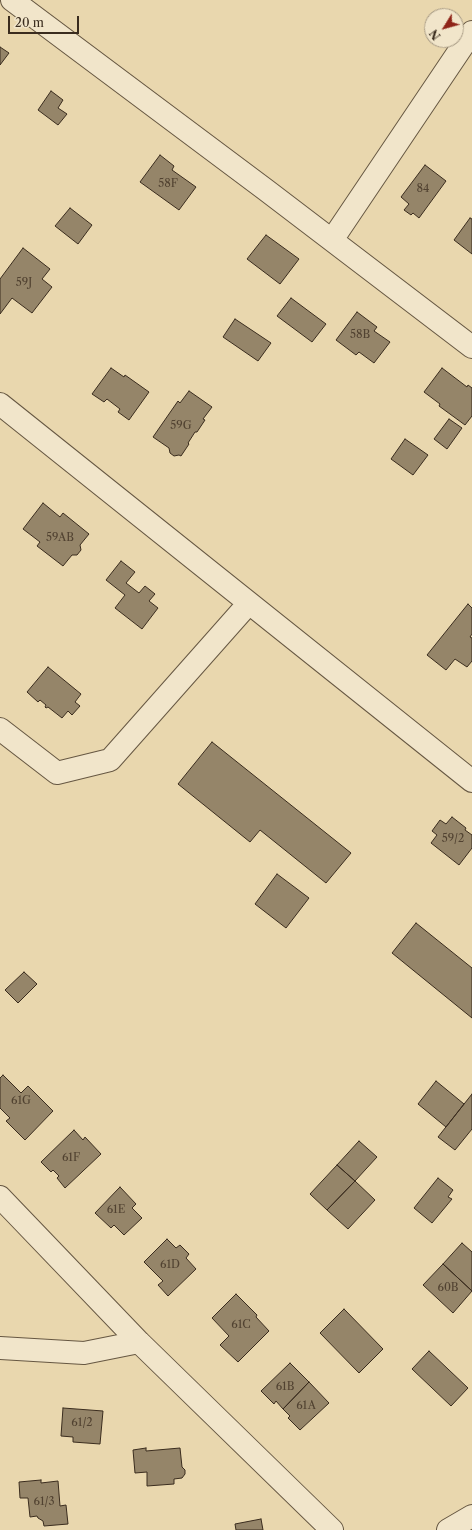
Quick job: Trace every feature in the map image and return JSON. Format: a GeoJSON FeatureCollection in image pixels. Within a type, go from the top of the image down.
{"type":"FeatureCollection","features":[{"type":"Feature","properties":{"kind":"street"},"geometry":{"type":"LineString","coordinates":[[12,0],[472,347]]}},
{"type":"Feature","properties":{"kind":"street"},"geometry":{"type":"LineString","coordinates":[[332,240],[472,32]]}},
{"type":"Feature","properties":{"kind":"street"},"geometry":{"type":"LineString","coordinates":[[0,404],[472,781]]}},
{"type":"Feature","properties":{"kind":"street"},"geometry":{"type":"LineString","coordinates":[[0,729],[57,773],[110,760],[249,603]]}},
{"type":"Feature","properties":{"kind":"street"},"geometry":{"type":"LineString","coordinates":[[0,1197],[139,1342],[332,1530]]}},
{"type":"Feature","properties":{"kind":"street"},"geometry":{"type":"LineString","coordinates":[[0,1348],[84,1353],[139,1342]]}},
{"type":"Feature","properties":{"kind":"street"},"geometry":{"type":"LineString","coordinates":[[448,1530],[472,1516]]}},
{"type":"Feature","properties":{"kind":"building"},"geometry":{"type":"Polygon","coordinates":[[[0,47],[9,53],[0,65],[0,47]]]}},
{"type":"Feature","properties":{"kind":"building"},"geometry":{"type":"Polygon","coordinates":[[[51,91],[63,100],[58,108],[67,114],[58,125],[38,110],[51,91]]]}},
{"type":"Feature","properties":{"kind":"building"},"geometry":{"type":"Polygon","coordinates":[[[160,155],[174,166],[172,170],[196,187],[179,210],[140,182],[160,155]]]}},
{"type":"Feature","properties":{"kind":"building"},"geometry":{"type":"Polygon","coordinates":[[[425,165],[446,181],[419,218],[413,213],[411,215],[404,210],[409,204],[401,197],[425,165]]]}},
{"type":"Feature","properties":{"kind":"building"},"geometry":{"type":"Polygon","coordinates":[[[70,208],[92,225],[78,244],[55,226],[70,208]]]}},
{"type":"Feature","properties":{"kind":"building"},"geometry":{"type":"Polygon","coordinates":[[[470,218],[472,219],[472,254],[454,240],[470,218]]]}},
{"type":"Feature","properties":{"kind":"building"},"geometry":{"type":"Polygon","coordinates":[[[266,235],[299,259],[280,284],[247,259],[266,235]]]}},
{"type":"Feature","properties":{"kind":"building"},"geometry":{"type":"Polygon","coordinates":[[[23,248],[50,269],[42,279],[52,287],[32,313],[12,298],[0,314],[0,279],[23,248]]]}},
{"type":"Feature","properties":{"kind":"building"},"geometry":{"type":"Polygon","coordinates":[[[291,298],[326,324],[312,342],[277,316],[291,298]]]}},
{"type":"Feature","properties":{"kind":"building"},"geometry":{"type":"Polygon","coordinates":[[[357,312],[377,327],[374,331],[390,342],[374,363],[359,352],[356,355],[336,340],[357,312]]]}},
{"type":"Feature","properties":{"kind":"building"},"geometry":{"type":"Polygon","coordinates":[[[235,319],[271,343],[258,361],[223,337],[235,319]]]}},
{"type":"Feature","properties":{"kind":"building"},"geometry":{"type":"Polygon","coordinates":[[[111,368],[124,377],[125,375],[149,392],[129,420],[118,412],[120,409],[107,399],[104,402],[92,394],[111,368]]]}},
{"type":"Feature","properties":{"kind":"building"},"geometry":{"type":"Polygon","coordinates":[[[442,368],[467,387],[468,385],[472,388],[472,416],[465,425],[439,406],[440,404],[424,392],[442,368]]]}},
{"type":"Feature","properties":{"kind":"building"},"geometry":{"type":"Polygon","coordinates":[[[189,391],[212,407],[181,456],[174,456],[170,453],[169,448],[153,437],[178,401],[180,403],[189,391]]]}},
{"type":"Feature","properties":{"kind":"building"},"geometry":{"type":"Polygon","coordinates":[[[449,419],[462,428],[447,449],[434,439],[449,419]]]}},
{"type":"Feature","properties":{"kind":"building"},"geometry":{"type":"Polygon","coordinates":[[[405,439],[428,455],[413,475],[391,459],[405,439]]]}},
{"type":"Feature","properties":{"kind":"building"},"geometry":{"type":"Polygon","coordinates":[[[43,503],[60,517],[63,513],[89,534],[80,545],[81,550],[77,555],[72,555],[63,566],[37,546],[40,542],[23,529],[43,503]]]}},
{"type":"Feature","properties":{"kind":"building"},"geometry":{"type":"Polygon","coordinates":[[[121,561],[135,572],[126,583],[139,593],[145,586],[155,594],[149,601],[158,608],[142,629],[115,608],[125,595],[106,580],[121,561]]]}},
{"type":"Feature","properties":{"kind":"building"},"geometry":{"type":"Polygon","coordinates":[[[468,604],[472,608],[472,634],[470,637],[472,638],[472,661],[467,667],[455,659],[446,670],[427,655],[468,604]]]}},
{"type":"Feature","properties":{"kind":"building"},"geometry":{"type":"Polygon","coordinates":[[[48,667],[81,694],[75,702],[80,706],[72,715],[68,711],[62,718],[48,707],[46,708],[46,705],[40,700],[38,702],[27,692],[48,667]]]}},
{"type":"Feature","properties":{"kind":"building"},"geometry":{"type":"Polygon","coordinates":[[[212,742],[351,853],[326,883],[260,830],[250,842],[178,784],[212,742]]]}},
{"type":"Feature","properties":{"kind":"building"},"geometry":{"type":"Polygon","coordinates":[[[452,817],[472,835],[472,848],[459,865],[431,843],[437,835],[432,831],[440,820],[446,824],[452,817]]]}},
{"type":"Feature","properties":{"kind":"building"},"geometry":{"type":"Polygon","coordinates":[[[277,874],[309,898],[286,928],[255,904],[277,874]]]}},
{"type":"Feature","properties":{"kind":"building"},"geometry":{"type":"Polygon","coordinates":[[[416,923],[472,968],[472,1018],[392,953],[416,923]]]}},
{"type":"Feature","properties":{"kind":"building"},"geometry":{"type":"Polygon","coordinates":[[[24,972],[37,984],[18,1003],[5,990],[24,972]]]}},
{"type":"Feature","properties":{"kind":"building"},"geometry":{"type":"Polygon","coordinates":[[[3,1075],[21,1093],[28,1086],[53,1111],[25,1140],[6,1121],[10,1118],[0,1108],[0,1078],[3,1075]]]}},
{"type":"Feature","properties":{"kind":"building"},"geometry":{"type":"Polygon","coordinates":[[[436,1081],[464,1104],[446,1127],[418,1104],[436,1081]]]}},
{"type":"Feature","properties":{"kind":"building"},"geometry":{"type":"Polygon","coordinates":[[[472,1094],[472,1129],[455,1150],[438,1137],[472,1094]]]}},
{"type":"Feature","properties":{"kind":"building"},"geometry":{"type":"Polygon","coordinates":[[[74,1130],[83,1140],[85,1137],[101,1154],[65,1188],[57,1178],[59,1176],[53,1170],[51,1172],[41,1162],[74,1130]]]}},
{"type":"Feature","properties":{"kind":"building"},"geometry":{"type":"Polygon","coordinates":[[[359,1141],[377,1157],[355,1181],[337,1165],[359,1141]]]}},
{"type":"Feature","properties":{"kind":"building"},"geometry":{"type":"Polygon","coordinates":[[[337,1165],[355,1181],[327,1210],[310,1194],[337,1165]]]}},
{"type":"Feature","properties":{"kind":"building"},"geometry":{"type":"Polygon","coordinates":[[[438,1178],[453,1190],[448,1197],[452,1199],[432,1223],[414,1208],[438,1178]]]}},
{"type":"Feature","properties":{"kind":"building"},"geometry":{"type":"Polygon","coordinates":[[[355,1181],[375,1200],[348,1229],[327,1210],[355,1181]]]}},
{"type":"Feature","properties":{"kind":"building"},"geometry":{"type":"Polygon","coordinates":[[[120,1187],[136,1204],[132,1208],[142,1218],[124,1235],[114,1225],[111,1228],[95,1213],[120,1187]]]}},
{"type":"Feature","properties":{"kind":"building"},"geometry":{"type":"Polygon","coordinates":[[[167,1239],[176,1248],[180,1245],[189,1254],[186,1258],[196,1269],[168,1296],[158,1285],[163,1281],[144,1262],[167,1239]]]}},
{"type":"Feature","properties":{"kind":"building"},"geometry":{"type":"Polygon","coordinates":[[[462,1243],[472,1252],[472,1291],[443,1264],[462,1243]]]}},
{"type":"Feature","properties":{"kind":"building"},"geometry":{"type":"Polygon","coordinates":[[[443,1264],[472,1291],[453,1313],[423,1285],[443,1264]]]}},
{"type":"Feature","properties":{"kind":"building"},"geometry":{"type":"Polygon","coordinates":[[[236,1294],[257,1315],[256,1317],[269,1331],[238,1362],[220,1345],[229,1336],[212,1318],[236,1294]]]}},
{"type":"Feature","properties":{"kind":"building"},"geometry":{"type":"Polygon","coordinates":[[[344,1309],[383,1349],[359,1373],[320,1333],[344,1309]]]}},
{"type":"Feature","properties":{"kind":"building"},"geometry":{"type":"Polygon","coordinates":[[[429,1351],[468,1388],[451,1406],[412,1369],[429,1351]]]}},
{"type":"Feature","properties":{"kind":"building"},"geometry":{"type":"Polygon","coordinates":[[[290,1363],[309,1382],[283,1409],[276,1401],[274,1404],[261,1391],[290,1363]]]}},
{"type":"Feature","properties":{"kind":"building"},"geometry":{"type":"Polygon","coordinates":[[[309,1382],[329,1403],[300,1430],[288,1418],[290,1416],[283,1409],[309,1382]]]}},
{"type":"Feature","properties":{"kind":"building"},"geometry":{"type":"Polygon","coordinates":[[[63,1408],[103,1411],[100,1444],[73,1442],[73,1437],[61,1436],[63,1408]]]}},
{"type":"Feature","properties":{"kind":"building"},"geometry":{"type":"Polygon","coordinates":[[[146,1448],[146,1451],[180,1448],[182,1467],[185,1470],[185,1474],[182,1478],[174,1479],[174,1484],[147,1486],[147,1472],[135,1473],[133,1450],[146,1448]]]}},
{"type":"Feature","properties":{"kind":"building"},"geometry":{"type":"Polygon","coordinates":[[[41,1480],[41,1483],[58,1481],[60,1506],[66,1505],[68,1524],[44,1526],[43,1521],[37,1516],[30,1517],[28,1498],[20,1498],[19,1482],[41,1480]]]}},
{"type":"Feature","properties":{"kind":"building"},"geometry":{"type":"Polygon","coordinates":[[[261,1519],[263,1530],[236,1530],[235,1524],[261,1519]]]}}]}
